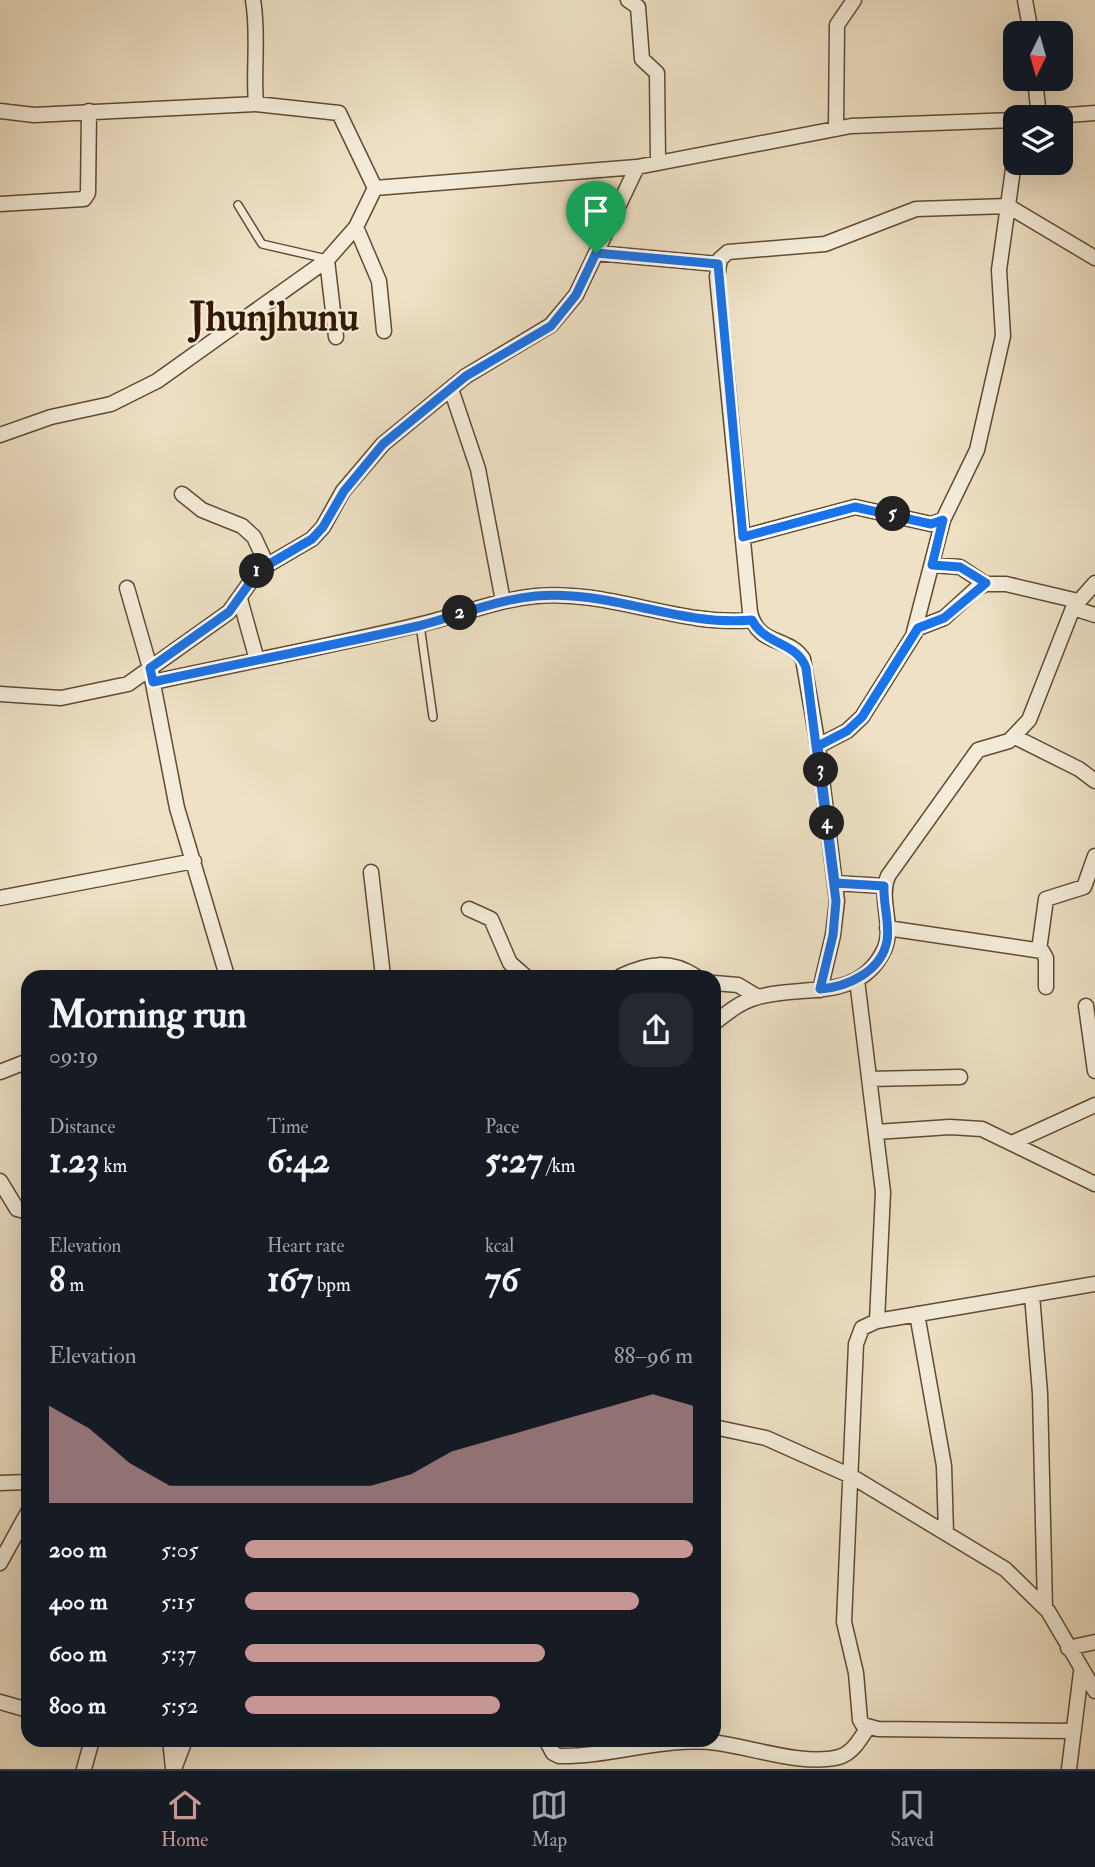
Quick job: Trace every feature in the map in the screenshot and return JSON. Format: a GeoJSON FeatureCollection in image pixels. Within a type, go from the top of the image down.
{"type":"FeatureCollection","features":[{"type":"Feature","properties":{"kind":"street"},"geometry":{"type":"LineString","coordinates":[[253,0],[257,22],[253,71],[256,104]]}},
{"type":"Feature","properties":{"kind":"street"},"geometry":{"type":"LineString","coordinates":[[628,0],[638,7],[642,59],[657,73],[658,163]]}},
{"type":"Feature","properties":{"kind":"street"},"geometry":{"type":"LineString","coordinates":[[835,129],[837,25],[854,0]]}},
{"type":"Feature","properties":{"kind":"street"},"geometry":{"type":"LineString","coordinates":[[1025,0],[1029,21]]}},
{"type":"Feature","properties":{"kind":"street"},"geometry":{"type":"LineString","coordinates":[[0,111],[34,115],[256,104],[339,113],[375,188]]}},
{"type":"Feature","properties":{"kind":"street"},"geometry":{"type":"LineString","coordinates":[[0,204],[84,199],[88,193],[89,111]]}},
{"type":"Feature","properties":{"kind":"street"},"geometry":{"type":"LineString","coordinates":[[1073,115],[1095,113]]}},
{"type":"Feature","properties":{"kind":"street"},"geometry":{"type":"LineString","coordinates":[[375,188],[638,167],[835,129],[1003,121]]}},
{"type":"Feature","properties":{"kind":"street"},"geometry":{"type":"LineString","coordinates":[[151,675],[240,599],[259,570],[312,539],[365,464],[466,376],[551,326],[576,295],[638,167]]}},
{"type":"Feature","properties":{"kind":"street"},"geometry":{"type":"LineString","coordinates":[[912,637],[943,520],[977,450],[993,390],[1004,325],[999,271],[1012,175]]}},
{"type":"Feature","properties":{"kind":"street"},"geometry":{"type":"LineString","coordinates":[[0,435],[51,417],[128,398],[157,381],[327,260],[356,227],[375,188]]}},
{"type":"Feature","properties":{"kind":"street"},"geometry":{"type":"LineString","coordinates":[[820,989],[836,916],[835,883],[818,746],[803,659],[795,650],[765,636],[752,620],[718,264],[723,254],[728,252],[825,244],[916,209],[1008,206],[1095,258]]}},
{"type":"Feature","properties":{"kind":"street"},"geometry":{"type":"LineString","coordinates":[[356,227],[379,281],[384,331]]}},
{"type":"Feature","properties":{"kind":"street"},"geometry":{"type":"LineString","coordinates":[[596,253],[718,264]]}},
{"type":"Feature","properties":{"kind":"street"},"geometry":{"type":"LineString","coordinates":[[327,260],[336,337]]}},
{"type":"Feature","properties":{"kind":"street"},"geometry":{"type":"LineString","coordinates":[[451,389],[471,443],[484,492],[503,601]]}},
{"type":"Feature","properties":{"kind":"street"},"geometry":{"type":"LineString","coordinates":[[182,494],[202,510],[242,526],[254,537],[267,565]]}},
{"type":"Feature","properties":{"kind":"street"},"geometry":{"type":"LineString","coordinates":[[743,537],[855,507],[931,524],[943,520]]}},
{"type":"Feature","properties":{"kind":"street"},"geometry":{"type":"LineString","coordinates":[[932,565],[960,567],[986,583],[1006,584],[1076,604],[1095,615]]}},
{"type":"Feature","properties":{"kind":"street"},"geometry":{"type":"LineString","coordinates":[[818,746],[847,731],[862,717],[920,626],[944,618],[986,583]]}},
{"type":"Feature","properties":{"kind":"street"},"geometry":{"type":"LineString","coordinates":[[721,1019],[758,997],[848,985],[857,980],[883,951],[887,928],[884,886],[895,864],[978,750],[1015,737],[1037,706],[1076,604],[1095,583]]}},
{"type":"Feature","properties":{"kind":"street"},"geometry":{"type":"LineString","coordinates":[[127,588],[151,675],[177,808],[225,970]]}},
{"type":"Feature","properties":{"kind":"street"},"geometry":{"type":"LineString","coordinates":[[0,694],[30,698],[91,694],[151,675],[257,660],[420,625],[503,601],[537,596],[577,597],[708,621],[752,620]]}},
{"type":"Feature","properties":{"kind":"street"},"geometry":{"type":"LineString","coordinates":[[240,599],[257,660]]}},
{"type":"Feature","properties":{"kind":"street"},"geometry":{"type":"LineString","coordinates":[[1015,737],[1079,769],[1095,782]]}},
{"type":"Feature","properties":{"kind":"street"},"geometry":{"type":"LineString","coordinates":[[1039,950],[1046,899],[1084,887],[1095,856]]}},
{"type":"Feature","properties":{"kind":"street"},"geometry":{"type":"LineString","coordinates":[[0,898],[194,861]]}},
{"type":"Feature","properties":{"kind":"street"},"geometry":{"type":"LineString","coordinates":[[371,872],[382,970]]}},
{"type":"Feature","properties":{"kind":"street"},"geometry":{"type":"LineString","coordinates":[[835,883],[884,886]]}},
{"type":"Feature","properties":{"kind":"street"},"geometry":{"type":"LineString","coordinates":[[469,909],[491,919],[510,964],[518,970]]}},
{"type":"Feature","properties":{"kind":"street"},"geometry":{"type":"LineString","coordinates":[[887,928],[1039,950],[1046,954],[1046,987]]}},
{"type":"Feature","properties":{"kind":"street"},"geometry":{"type":"LineString","coordinates":[[642,970],[664,964],[685,970]]}},
{"type":"Feature","properties":{"kind":"street"},"geometry":{"type":"LineString","coordinates":[[857,980],[883,1201],[877,1321]]}},
{"type":"Feature","properties":{"kind":"street"},"geometry":{"type":"LineString","coordinates":[[721,984],[738,985],[758,997]]}},
{"type":"Feature","properties":{"kind":"street"},"geometry":{"type":"LineString","coordinates":[[1086,1006],[1095,1071]]}},
{"type":"Feature","properties":{"kind":"street"},"geometry":{"type":"LineString","coordinates":[[0,1072],[21,1064]]}},
{"type":"Feature","properties":{"kind":"street"},"geometry":{"type":"LineString","coordinates":[[869,1079],[960,1077]]}},
{"type":"Feature","properties":{"kind":"street"},"geometry":{"type":"LineString","coordinates":[[1014,1142],[1095,1105]]}},
{"type":"Feature","properties":{"kind":"street"},"geometry":{"type":"LineString","coordinates":[[876,1132],[973,1127],[1014,1142],[1095,1184]]}},
{"type":"Feature","properties":{"kind":"street"},"geometry":{"type":"LineString","coordinates":[[0,1181],[17,1209],[21,1210]]}},
{"type":"Feature","properties":{"kind":"street"},"geometry":{"type":"LineString","coordinates":[[1074,1731],[868,1727],[858,1716],[856,1673],[844,1622],[856,1345],[862,1328],[877,1321],[1095,1284]]}},
{"type":"Feature","properties":{"kind":"street"},"geometry":{"type":"LineString","coordinates":[[1032,1294],[1040,1393],[1045,1608]]}},
{"type":"Feature","properties":{"kind":"street"},"geometry":{"type":"LineString","coordinates":[[917,1314],[944,1466],[946,1534]]}},
{"type":"Feature","properties":{"kind":"street"},"geometry":{"type":"LineString","coordinates":[[721,1428],[766,1438],[851,1476],[1005,1569],[1045,1608],[1081,1672],[1095,1691]]}},
{"type":"Feature","properties":{"kind":"street"},"geometry":{"type":"LineString","coordinates":[[0,1483],[21,1482]]}},
{"type":"Feature","properties":{"kind":"street"},"geometry":{"type":"LineString","coordinates":[[0,1563],[21,1525]]}},
{"type":"Feature","properties":{"kind":"street"},"geometry":{"type":"LineString","coordinates":[[1068,1648],[1095,1642]]}},
{"type":"Feature","properties":{"kind":"street"},"geometry":{"type":"LineString","coordinates":[[1069,1769],[1081,1672]]}},
{"type":"Feature","properties":{"kind":"street"},"geometry":{"type":"LineString","coordinates":[[0,1702],[21,1708]]}},
{"type":"Feature","properties":{"kind":"street"},"geometry":{"type":"LineString","coordinates":[[721,1744],[770,1753],[829,1758],[849,1753],[868,1727]]}},
{"type":"Feature","properties":{"kind":"street"},"geometry":{"type":"LineString","coordinates":[[84,1769],[90,1747]]}},
{"type":"Feature","properties":{"kind":"street"},"geometry":{"type":"LineString","coordinates":[[171,1747],[174,1769]]}},
{"type":"Feature","properties":{"kind":"street"},"geometry":{"type":"LineString","coordinates":[[174,1769],[182,1747]]}},
{"type":"Feature","properties":{"kind":"street"},"geometry":{"type":"LineString","coordinates":[[550,1747],[556,1759],[641,1747]]}},
{"type":"Feature","properties":{"kind":"lane"},"geometry":{"type":"LineString","coordinates":[[238,205],[262,244],[327,260]]}},
{"type":"Feature","properties":{"kind":"lane"},"geometry":{"type":"LineString","coordinates":[[420,625],[433,718]]}},
{"type":"Feature","properties":{"kind":"district","name":"Jhunjhunu"},"geometry":{"type":"Point","coordinates":[274,317]}},
{"type":"Feature","properties":{"kind":"route"},"geometry":{"type":"LineString","coordinates":[[596,253],[718,264],[717,277],[743,537],[855,507],[872,508],[931,524],[943,520],[932,565],[960,567],[986,583],[944,618],[918,628],[862,717],[847,731],[818,746],[835,883],[884,886],[887,941],[877,960],[848,985],[820,989],[833,935],[836,901],[806,668],[800,654],[765,636],[752,620],[708,621],[577,597],[537,596],[503,601],[420,625],[153,682],[150,668],[229,612],[259,570],[300,549],[312,539],[323,527],[344,491],[383,444],[466,376],[551,326],[576,295],[596,253]]}}]}
